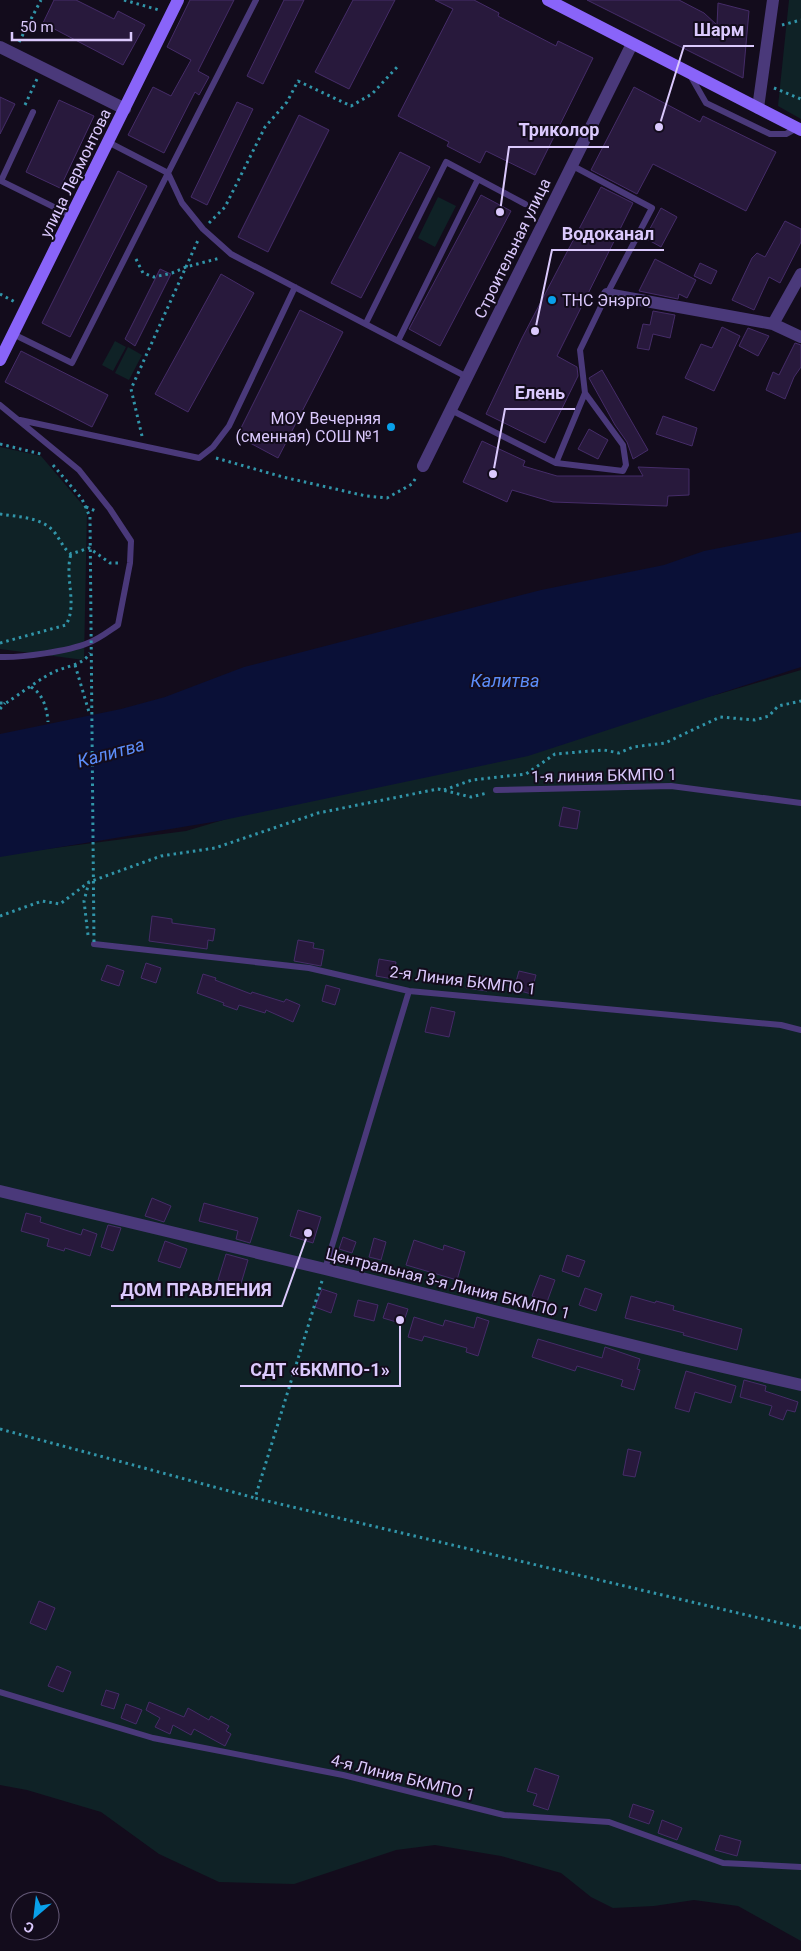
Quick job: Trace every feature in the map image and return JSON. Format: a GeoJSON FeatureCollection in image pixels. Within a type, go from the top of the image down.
{"type":"FeatureCollection","features":[{"type":"Feature","properties":{"kind":"street","name":"улица Лермонтова"},"geometry":{"type":"LineString","coordinates":[[0,360],[178,0]]}},
{"type":"Feature","properties":{"kind":"street"},"geometry":{"type":"LineString","coordinates":[[548,0],[799,129]]}},
{"type":"Feature","properties":{"kind":"street"},"geometry":{"type":"LineString","coordinates":[[758,108],[772,0]]}},
{"type":"Feature","properties":{"kind":"street","name":"Строительная улица"},"geometry":{"type":"LineString","coordinates":[[423,466],[632,44]]}},
{"type":"Feature","properties":{"kind":"street"},"geometry":{"type":"LineString","coordinates":[[0,47],[125,109]]}},
{"type":"Feature","properties":{"kind":"street"},"geometry":{"type":"LineString","coordinates":[[773,324],[801,274]]}},
{"type":"Feature","properties":{"kind":"street"},"geometry":{"type":"LineString","coordinates":[[607,294],[773,324],[801,337]]}},
{"type":"Feature","properties":{"kind":"street","name":"Центральная 3-я Линия БКМПО 1"},"geometry":{"type":"LineString","coordinates":[[0,1191],[801,1385]]}},
{"type":"Feature","properties":{"kind":"lane"},"geometry":{"type":"LineString","coordinates":[[13,334],[72,363],[256,0]]}},
{"type":"Feature","properties":{"kind":"lane"},"geometry":{"type":"LineString","coordinates":[[688,72],[706,103],[770,134],[786,134],[799,129]]}},
{"type":"Feature","properties":{"kind":"lane"},"geometry":{"type":"LineString","coordinates":[[33,112],[1,182],[72,216]]}},
{"type":"Feature","properties":{"kind":"lane"},"geometry":{"type":"LineString","coordinates":[[108,142],[168,173],[182,203],[203,229],[231,254],[467,377]]}},
{"type":"Feature","properties":{"kind":"lane"},"geometry":{"type":"LineString","coordinates":[[366,323],[446,162],[525,204]]}},
{"type":"Feature","properties":{"kind":"lane"},"geometry":{"type":"LineString","coordinates":[[556,463],[585,393],[580,350],[652,208],[571,165]]}},
{"type":"Feature","properties":{"kind":"lane"},"geometry":{"type":"LineString","coordinates":[[398,341],[478,179]]}},
{"type":"Feature","properties":{"kind":"lane"},"geometry":{"type":"LineString","coordinates":[[19,420],[199,458],[213,446],[229,426],[295,287]]}},
{"type":"Feature","properties":{"kind":"lane"},"geometry":{"type":"LineString","coordinates":[[451,410],[556,463],[623,471],[626,465],[623,445],[585,393]]}},
{"type":"Feature","properties":{"kind":"lane"},"geometry":{"type":"LineString","coordinates":[[0,405],[79,470],[110,509],[131,541],[130,563],[118,625],[88,643],[53,651],[10,657],[0,656]]}},
{"type":"Feature","properties":{"kind":"lane","name":"1-я линия БКМПО 1"},"geometry":{"type":"LineString","coordinates":[[496,790],[671,786],[801,802]]}},
{"type":"Feature","properties":{"kind":"lane","name":"2-я Линия БКМПО 1"},"geometry":{"type":"LineString","coordinates":[[94,944],[308,968],[409,991],[781,1025],[801,1030]]}},
{"type":"Feature","properties":{"kind":"lane"},"geometry":{"type":"LineString","coordinates":[[326,1269],[409,991]]}},
{"type":"Feature","properties":{"kind":"lane","name":"4-я Линия БКМПО 1"},"geometry":{"type":"LineString","coordinates":[[0,1692],[153,1738],[343,1775],[504,1815],[609,1822],[724,1863],[801,1867]]}},
{"type":"Feature","properties":{"kind":"path"},"geometry":{"type":"LineString","coordinates":[[18,45],[41,0]]}},
{"type":"Feature","properties":{"kind":"path"},"geometry":{"type":"LineString","coordinates":[[124,0],[160,11]]}},
{"type":"Feature","properties":{"kind":"path"},"geometry":{"type":"LineString","coordinates":[[144,447],[131,389],[203,229],[226,207],[265,127],[287,102],[298,81],[351,106],[372,94],[398,66]]}},
{"type":"Feature","properties":{"kind":"path"},"geometry":{"type":"LineString","coordinates":[[126,255],[137,260],[143,273],[154,277],[231,254]]}},
{"type":"Feature","properties":{"kind":"path"},"geometry":{"type":"LineString","coordinates":[[0,294],[15,302]]}},
{"type":"Feature","properties":{"kind":"path"},"geometry":{"type":"LineString","coordinates":[[0,444],[38,452],[47,457],[34,446]]}},
{"type":"Feature","properties":{"kind":"path"},"geometry":{"type":"LineString","coordinates":[[203,455],[300,481],[366,496],[386,498],[412,484],[423,466]]}},
{"type":"Feature","properties":{"kind":"path"},"geometry":{"type":"LineString","coordinates":[[53,464],[82,499],[90,517],[94,944]]}},
{"type":"Feature","properties":{"kind":"path"},"geometry":{"type":"LineString","coordinates":[[0,514],[41,522],[54,532],[63,548],[72,554]]}},
{"type":"Feature","properties":{"kind":"path"},"geometry":{"type":"LineString","coordinates":[[72,554],[89,548],[110,563],[130,563]]}},
{"type":"Feature","properties":{"kind":"path"},"geometry":{"type":"LineString","coordinates":[[0,643],[66,625],[71,615],[69,563],[72,554]]}},
{"type":"Feature","properties":{"kind":"path"},"geometry":{"type":"LineString","coordinates":[[0,709],[54,671],[75,665],[89,656],[96,639]]}},
{"type":"Feature","properties":{"kind":"path"},"geometry":{"type":"LineString","coordinates":[[75,665],[89,712]]}},
{"type":"Feature","properties":{"kind":"path"},"geometry":{"type":"LineString","coordinates":[[31,687],[37,691],[48,709],[48,722]]}},
{"type":"Feature","properties":{"kind":"path"},"geometry":{"type":"LineString","coordinates":[[0,916],[42,901],[60,904],[89,882],[161,856],[215,848],[318,813],[438,789],[444,790],[472,780],[526,774],[555,754],[604,750],[619,752],[633,747],[665,743],[720,716],[755,720],[769,716],[778,706],[801,701]]}},
{"type":"Feature","properties":{"kind":"path"},"geometry":{"type":"LineString","coordinates":[[0,702],[6,703]]}},
{"type":"Feature","properties":{"kind":"path"},"geometry":{"type":"LineString","coordinates":[[438,789],[471,797],[496,790]]}},
{"type":"Feature","properties":{"kind":"path"},"geometry":{"type":"LineString","coordinates":[[89,882],[84,901],[89,940],[94,944]]}},
{"type":"Feature","properties":{"kind":"path"},"geometry":{"type":"LineString","coordinates":[[255,1498],[326,1269]]}},
{"type":"Feature","properties":{"kind":"path"},"geometry":{"type":"LineString","coordinates":[[0,1430],[255,1498],[801,1628]]}},
{"type":"Feature","properties":{"kind":"green space"},"geometry":{"type":"Polygon","coordinates":[[[789,0],[801,0],[801,119],[778,106],[789,0]]]}},
{"type":"Feature","properties":{"kind":"green space"},"geometry":{"type":"Polygon","coordinates":[[[438,197],[456,206],[435,247],[418,238],[438,197]]]}},
{"type":"Feature","properties":{"kind":"green space"},"geometry":{"type":"Polygon","coordinates":[[[115,341],[126,347],[113,371],[102,365],[115,341]]]}},
{"type":"Feature","properties":{"kind":"green space"},"geometry":{"type":"Polygon","coordinates":[[[128,347],[142,355],[129,380],[115,373],[128,347]]]}},
{"type":"Feature","properties":{"kind":"green space"},"geometry":{"type":"Polygon","coordinates":[[[0,447],[41,456],[87,510],[84,660],[0,649],[0,447]]]}},
{"type":"Feature","properties":{"kind":"green space"},"geometry":{"type":"Polygon","coordinates":[[[801,670],[801,1941],[738,1906],[694,1900],[654,1906],[613,1908],[591,1897],[561,1873],[501,1856],[435,1845],[396,1850],[294,1884],[219,1882],[159,1854],[101,1812],[27,1790],[0,1785],[0,855],[186,831],[321,791],[719,694],[801,670]]]}},
{"type":"Feature","properties":{"kind":"water","name":"Калитва"},"geometry":{"type":"Polygon","coordinates":[[[801,532],[801,667],[528,756],[219,821],[0,857],[0,734],[121,709],[165,697],[244,667],[541,590],[664,565],[704,551],[801,532]]]}},
{"type":"Feature","properties":{"kind":"building"},"geometry":{"type":"Polygon","coordinates":[[[54,0],[76,0],[114,19],[118,11],[145,25],[123,65],[43,23],[54,0]]]}},
{"type":"Feature","properties":{"kind":"building"},"geometry":{"type":"Polygon","coordinates":[[[190,0],[234,0],[198,71],[209,77],[199,95],[195,92],[164,153],[128,135],[153,87],[171,96],[191,60],[167,47],[190,0]]]}},
{"type":"Feature","properties":{"kind":"building"},"geometry":{"type":"Polygon","coordinates":[[[284,0],[304,0],[263,84],[247,76],[284,0]]]}},
{"type":"Feature","properties":{"kind":"building"},"geometry":{"type":"Polygon","coordinates":[[[353,0],[395,0],[349,89],[315,72],[353,0]]]}},
{"type":"Feature","properties":{"kind":"building"},"geometry":{"type":"Polygon","coordinates":[[[435,0],[474,0],[499,13],[498,16],[556,46],[558,41],[593,58],[535,175],[486,151],[480,163],[447,146],[449,142],[398,116],[453,9],[435,0]]]}},
{"type":"Feature","properties":{"kind":"building"},"geometry":{"type":"Polygon","coordinates":[[[587,0],[679,0],[704,13],[717,25],[718,3],[749,11],[743,78],[587,0]]]}},
{"type":"Feature","properties":{"kind":"building"},"geometry":{"type":"Polygon","coordinates":[[[634,87],[700,122],[703,116],[776,152],[746,211],[653,164],[637,194],[591,170],[634,87]]]}},
{"type":"Feature","properties":{"kind":"building"},"geometry":{"type":"Polygon","coordinates":[[[0,97],[15,104],[0,134],[0,97]]]}},
{"type":"Feature","properties":{"kind":"building"},"geometry":{"type":"Polygon","coordinates":[[[59,100],[94,116],[60,188],[26,172],[59,100]]]}},
{"type":"Feature","properties":{"kind":"building"},"geometry":{"type":"Polygon","coordinates":[[[237,102],[253,109],[207,205],[191,197],[237,102]]]}},
{"type":"Feature","properties":{"kind":"building"},"geometry":{"type":"Polygon","coordinates":[[[299,115],[329,130],[268,252],[238,237],[299,115]]]}},
{"type":"Feature","properties":{"kind":"building"},"geometry":{"type":"Polygon","coordinates":[[[400,152],[430,167],[361,298],[331,283],[400,152]]]}},
{"type":"Feature","properties":{"kind":"building"},"geometry":{"type":"Polygon","coordinates":[[[118,171],[147,186],[70,337],[42,323],[118,171]]]}},
{"type":"Feature","properties":{"kind":"building"},"geometry":{"type":"Polygon","coordinates":[[[601,187],[633,203],[557,356],[577,367],[578,376],[545,443],[486,414],[522,338],[601,187]]]}},
{"type":"Feature","properties":{"kind":"building"},"geometry":{"type":"Polygon","coordinates":[[[481,195],[511,211],[440,346],[409,329],[481,195]]]}},
{"type":"Feature","properties":{"kind":"building"},"geometry":{"type":"Polygon","coordinates":[[[661,208],[677,217],[661,247],[645,238],[661,208]]]}},
{"type":"Feature","properties":{"kind":"building"},"geometry":{"type":"Polygon","coordinates":[[[785,221],[801,229],[801,242],[780,283],[769,277],[754,310],[732,300],[752,258],[757,253],[765,257],[785,221]]]}},
{"type":"Feature","properties":{"kind":"building"},"geometry":{"type":"Polygon","coordinates":[[[655,259],[696,280],[687,298],[679,294],[678,299],[639,291],[655,259]]]}},
{"type":"Feature","properties":{"kind":"building"},"geometry":{"type":"Polygon","coordinates":[[[700,263],[717,271],[711,284],[694,276],[700,263]]]}},
{"type":"Feature","properties":{"kind":"building"},"geometry":{"type":"Polygon","coordinates":[[[160,269],[171,274],[135,346],[125,339],[160,269]]]}},
{"type":"Feature","properties":{"kind":"building"},"geometry":{"type":"Polygon","coordinates":[[[221,274],[254,293],[188,412],[155,394],[221,274]]]}},
{"type":"Feature","properties":{"kind":"building"},"geometry":{"type":"Polygon","coordinates":[[[300,310],[343,332],[278,458],[237,436],[300,310]]]}},
{"type":"Feature","properties":{"kind":"building"},"geometry":{"type":"Polygon","coordinates":[[[653,311],[675,315],[670,338],[653,334],[649,350],[637,348],[643,324],[650,325],[653,311]]]}},
{"type":"Feature","properties":{"kind":"building"},"geometry":{"type":"Polygon","coordinates":[[[722,327],[740,336],[714,391],[685,378],[701,344],[712,348],[722,327]]]}},
{"type":"Feature","properties":{"kind":"building"},"geometry":{"type":"Polygon","coordinates":[[[748,328],[769,336],[758,356],[739,346],[748,328]]]}},
{"type":"Feature","properties":{"kind":"building"},"geometry":{"type":"Polygon","coordinates":[[[795,343],[801,345],[801,367],[794,377],[785,399],[766,390],[773,372],[779,375],[795,343]]]}},
{"type":"Feature","properties":{"kind":"building"},"geometry":{"type":"Polygon","coordinates":[[[21,351],[108,395],[92,427],[5,382],[21,351]]]}},
{"type":"Feature","properties":{"kind":"building"},"geometry":{"type":"Polygon","coordinates":[[[602,370],[648,450],[633,459],[627,442],[615,425],[589,378],[602,370]]]}},
{"type":"Feature","properties":{"kind":"building"},"geometry":{"type":"Polygon","coordinates":[[[663,416],[697,428],[692,446],[656,434],[663,416]]]}},
{"type":"Feature","properties":{"kind":"building"},"geometry":{"type":"Polygon","coordinates":[[[589,429],[608,440],[598,459],[578,449],[589,429]]]}},
{"type":"Feature","properties":{"kind":"building"},"geometry":{"type":"Polygon","coordinates":[[[482,441],[525,461],[523,466],[557,476],[643,476],[638,467],[689,469],[689,495],[668,496],[667,506],[553,502],[512,490],[507,502],[463,482],[482,441]]]}},
{"type":"Feature","properties":{"kind":"building"},"geometry":{"type":"Polygon","coordinates":[[[563,807],[580,811],[577,829],[559,826],[563,807]]]}},
{"type":"Feature","properties":{"kind":"building"},"geometry":{"type":"Polygon","coordinates":[[[152,916],[172,919],[172,923],[215,929],[213,941],[208,940],[207,949],[149,941],[152,916]]]}},
{"type":"Feature","properties":{"kind":"building"},"geometry":{"type":"Polygon","coordinates":[[[298,940],[314,943],[313,948],[324,950],[321,966],[294,961],[298,940]]]}},
{"type":"Feature","properties":{"kind":"building"},"geometry":{"type":"Polygon","coordinates":[[[379,959],[396,962],[393,979],[376,976],[379,959]]]}},
{"type":"Feature","properties":{"kind":"building"},"geometry":{"type":"Polygon","coordinates":[[[146,963],[161,968],[156,983],[141,978],[146,963]]]}},
{"type":"Feature","properties":{"kind":"building"},"geometry":{"type":"Polygon","coordinates":[[[107,965],[124,971],[119,986],[101,980],[107,965]]]}},
{"type":"Feature","properties":{"kind":"building"},"geometry":{"type":"Polygon","coordinates":[[[519,971],[536,975],[531,994],[514,989],[519,971]]]}},
{"type":"Feature","properties":{"kind":"building"},"geometry":{"type":"Polygon","coordinates":[[[203,974],[251,994],[252,992],[284,1002],[286,999],[300,1005],[293,1022],[266,1010],[265,1013],[239,1005],[237,1010],[197,993],[203,974]]]}},
{"type":"Feature","properties":{"kind":"building"},"geometry":{"type":"Polygon","coordinates":[[[468,975],[489,978],[487,991],[466,988],[468,975]]]}},
{"type":"Feature","properties":{"kind":"building"},"geometry":{"type":"Polygon","coordinates":[[[326,985],[340,989],[335,1005],[322,1001],[326,985]]]}},
{"type":"Feature","properties":{"kind":"building"},"geometry":{"type":"Polygon","coordinates":[[[431,1007],[455,1012],[449,1037],[425,1032],[431,1007]]]}},
{"type":"Feature","properties":{"kind":"building"},"geometry":{"type":"Polygon","coordinates":[[[152,1198],[171,1206],[164,1222],[145,1216],[152,1198]]]}},
{"type":"Feature","properties":{"kind":"building"},"geometry":{"type":"Polygon","coordinates":[[[204,1203],[258,1218],[250,1243],[236,1239],[238,1231],[199,1221],[204,1203]]]}},
{"type":"Feature","properties":{"kind":"building"},"geometry":{"type":"Polygon","coordinates":[[[298,1210],[321,1217],[313,1243],[290,1236],[298,1210]]]}},
{"type":"Feature","properties":{"kind":"building"},"geometry":{"type":"Polygon","coordinates":[[[26,1213],[41,1217],[40,1222],[81,1235],[83,1229],[97,1234],[90,1256],[65,1248],[64,1251],[47,1246],[49,1239],[21,1231],[26,1213]]]}},
{"type":"Feature","properties":{"kind":"building"},"geometry":{"type":"Polygon","coordinates":[[[108,1225],[121,1228],[113,1251],[101,1247],[108,1225]]]}},
{"type":"Feature","properties":{"kind":"building"},"geometry":{"type":"Polygon","coordinates":[[[343,1237],[356,1242],[352,1253],[339,1249],[343,1237]]]}},
{"type":"Feature","properties":{"kind":"building"},"geometry":{"type":"Polygon","coordinates":[[[374,1238],[386,1242],[381,1260],[369,1257],[374,1238]]]}},
{"type":"Feature","properties":{"kind":"building"},"geometry":{"type":"Polygon","coordinates":[[[414,1240],[443,1250],[444,1245],[465,1252],[457,1280],[406,1265],[414,1240]]]}},
{"type":"Feature","properties":{"kind":"building"},"geometry":{"type":"Polygon","coordinates":[[[165,1241],[187,1249],[180,1268],[158,1261],[165,1241]]]}},
{"type":"Feature","properties":{"kind":"building"},"geometry":{"type":"Polygon","coordinates":[[[226,1254],[248,1260],[240,1287],[218,1280],[226,1254]]]}},
{"type":"Feature","properties":{"kind":"building"},"geometry":{"type":"Polygon","coordinates":[[[567,1255],[585,1261],[579,1277],[562,1271],[567,1255]]]}},
{"type":"Feature","properties":{"kind":"building"},"geometry":{"type":"Polygon","coordinates":[[[540,1275],[555,1280],[547,1302],[532,1296],[540,1275]]]}},
{"type":"Feature","properties":{"kind":"building"},"geometry":{"type":"Polygon","coordinates":[[[585,1288],[602,1294],[596,1311],[579,1305],[585,1288]]]}},
{"type":"Feature","properties":{"kind":"building"},"geometry":{"type":"Polygon","coordinates":[[[322,1289],[337,1294],[331,1313],[315,1307],[322,1289]]]}},
{"type":"Feature","properties":{"kind":"building"},"geometry":{"type":"Polygon","coordinates":[[[631,1296],[674,1306],[673,1310],[742,1329],[737,1350],[683,1335],[684,1333],[625,1318],[631,1296]]]}},
{"type":"Feature","properties":{"kind":"building"},"geometry":{"type":"Polygon","coordinates":[[[358,1300],[378,1305],[374,1321],[354,1316],[358,1300]]]}},
{"type":"Feature","properties":{"kind":"building"},"geometry":{"type":"Polygon","coordinates":[[[388,1303],[408,1309],[403,1324],[383,1318],[388,1303]]]}},
{"type":"Feature","properties":{"kind":"building"},"geometry":{"type":"Polygon","coordinates":[[[414,1317],[443,1326],[445,1320],[474,1328],[477,1317],[489,1321],[478,1356],[466,1352],[467,1348],[424,1336],[422,1341],[408,1337],[414,1317]]]}},
{"type":"Feature","properties":{"kind":"building"},"geometry":{"type":"Polygon","coordinates":[[[538,1339],[602,1358],[605,1347],[640,1359],[637,1369],[640,1370],[634,1390],[621,1386],[623,1380],[577,1366],[575,1371],[532,1357],[538,1339]]]}},
{"type":"Feature","properties":{"kind":"building"},"geometry":{"type":"Polygon","coordinates":[[[686,1371],[736,1386],[731,1403],[695,1392],[689,1412],[675,1408],[686,1371]]]}},
{"type":"Feature","properties":{"kind":"building"},"geometry":{"type":"Polygon","coordinates":[[[744,1380],[766,1386],[765,1391],[798,1402],[795,1412],[787,1410],[783,1420],[769,1415],[772,1406],[740,1397],[744,1380]]]}},
{"type":"Feature","properties":{"kind":"building"},"geometry":{"type":"Polygon","coordinates":[[[628,1449],[641,1452],[635,1477],[623,1475],[628,1449]]]}},
{"type":"Feature","properties":{"kind":"building"},"geometry":{"type":"Polygon","coordinates":[[[39,1601],[55,1608],[46,1630],[30,1623],[39,1601]]]}},
{"type":"Feature","properties":{"kind":"building"},"geometry":{"type":"Polygon","coordinates":[[[57,1666],[71,1672],[63,1692],[48,1686],[57,1666]]]}},
{"type":"Feature","properties":{"kind":"building"},"geometry":{"type":"Polygon","coordinates":[[[106,1690],[119,1694],[114,1709],[101,1705],[106,1690]]]}},
{"type":"Feature","properties":{"kind":"building"},"geometry":{"type":"Polygon","coordinates":[[[149,1702],[184,1717],[188,1708],[209,1720],[211,1716],[229,1726],[226,1731],[231,1734],[225,1746],[194,1729],[191,1735],[173,1725],[170,1734],[155,1727],[160,1718],[146,1710],[149,1702]]]}},
{"type":"Feature","properties":{"kind":"building"},"geometry":{"type":"Polygon","coordinates":[[[126,1704],[142,1710],[136,1724],[121,1718],[126,1704]]]}},
{"type":"Feature","properties":{"kind":"building"},"geometry":{"type":"Polygon","coordinates":[[[535,1768],[559,1776],[548,1810],[533,1805],[537,1794],[527,1791],[535,1768]]]}},
{"type":"Feature","properties":{"kind":"building"},"geometry":{"type":"Polygon","coordinates":[[[633,1804],[654,1811],[649,1824],[629,1817],[633,1804]]]}},
{"type":"Feature","properties":{"kind":"building"},"geometry":{"type":"Polygon","coordinates":[[[662,1820],[682,1828],[677,1840],[658,1833],[662,1820]]]}},
{"type":"Feature","properties":{"kind":"building"},"geometry":{"type":"Polygon","coordinates":[[[720,1835],[741,1841],[737,1856],[715,1850],[720,1835]]]}},
{"type":"Feature","properties":{"kind":"place","name":"Шарм"},"geometry":{"type":"Point","coordinates":[659,127]}},
{"type":"Feature","properties":{"kind":"place","name":"Триколор"},"geometry":{"type":"Point","coordinates":[500,212]}},
{"type":"Feature","properties":{"kind":"place","name":"ТНС Энэрго"},"geometry":{"type":"Point","coordinates":[552,300]}},
{"type":"Feature","properties":{"kind":"place","name":"Водоканал"},"geometry":{"type":"Point","coordinates":[535,331]}},
{"type":"Feature","properties":{"kind":"place","name":"МОУ Вечерняя (сменная) СОШ №1"},"geometry":{"type":"Point","coordinates":[391,427]}},
{"type":"Feature","properties":{"kind":"place","name":"Елень"},"geometry":{"type":"Point","coordinates":[493,474]}},
{"type":"Feature","properties":{"kind":"place","name":"ДОМ ПРАВЛЕНИЯ"},"geometry":{"type":"Point","coordinates":[308,1233]}},
{"type":"Feature","properties":{"kind":"place","name":"СДТ «БКМПО-1»"},"geometry":{"type":"Point","coordinates":[400,1320]}}]}
